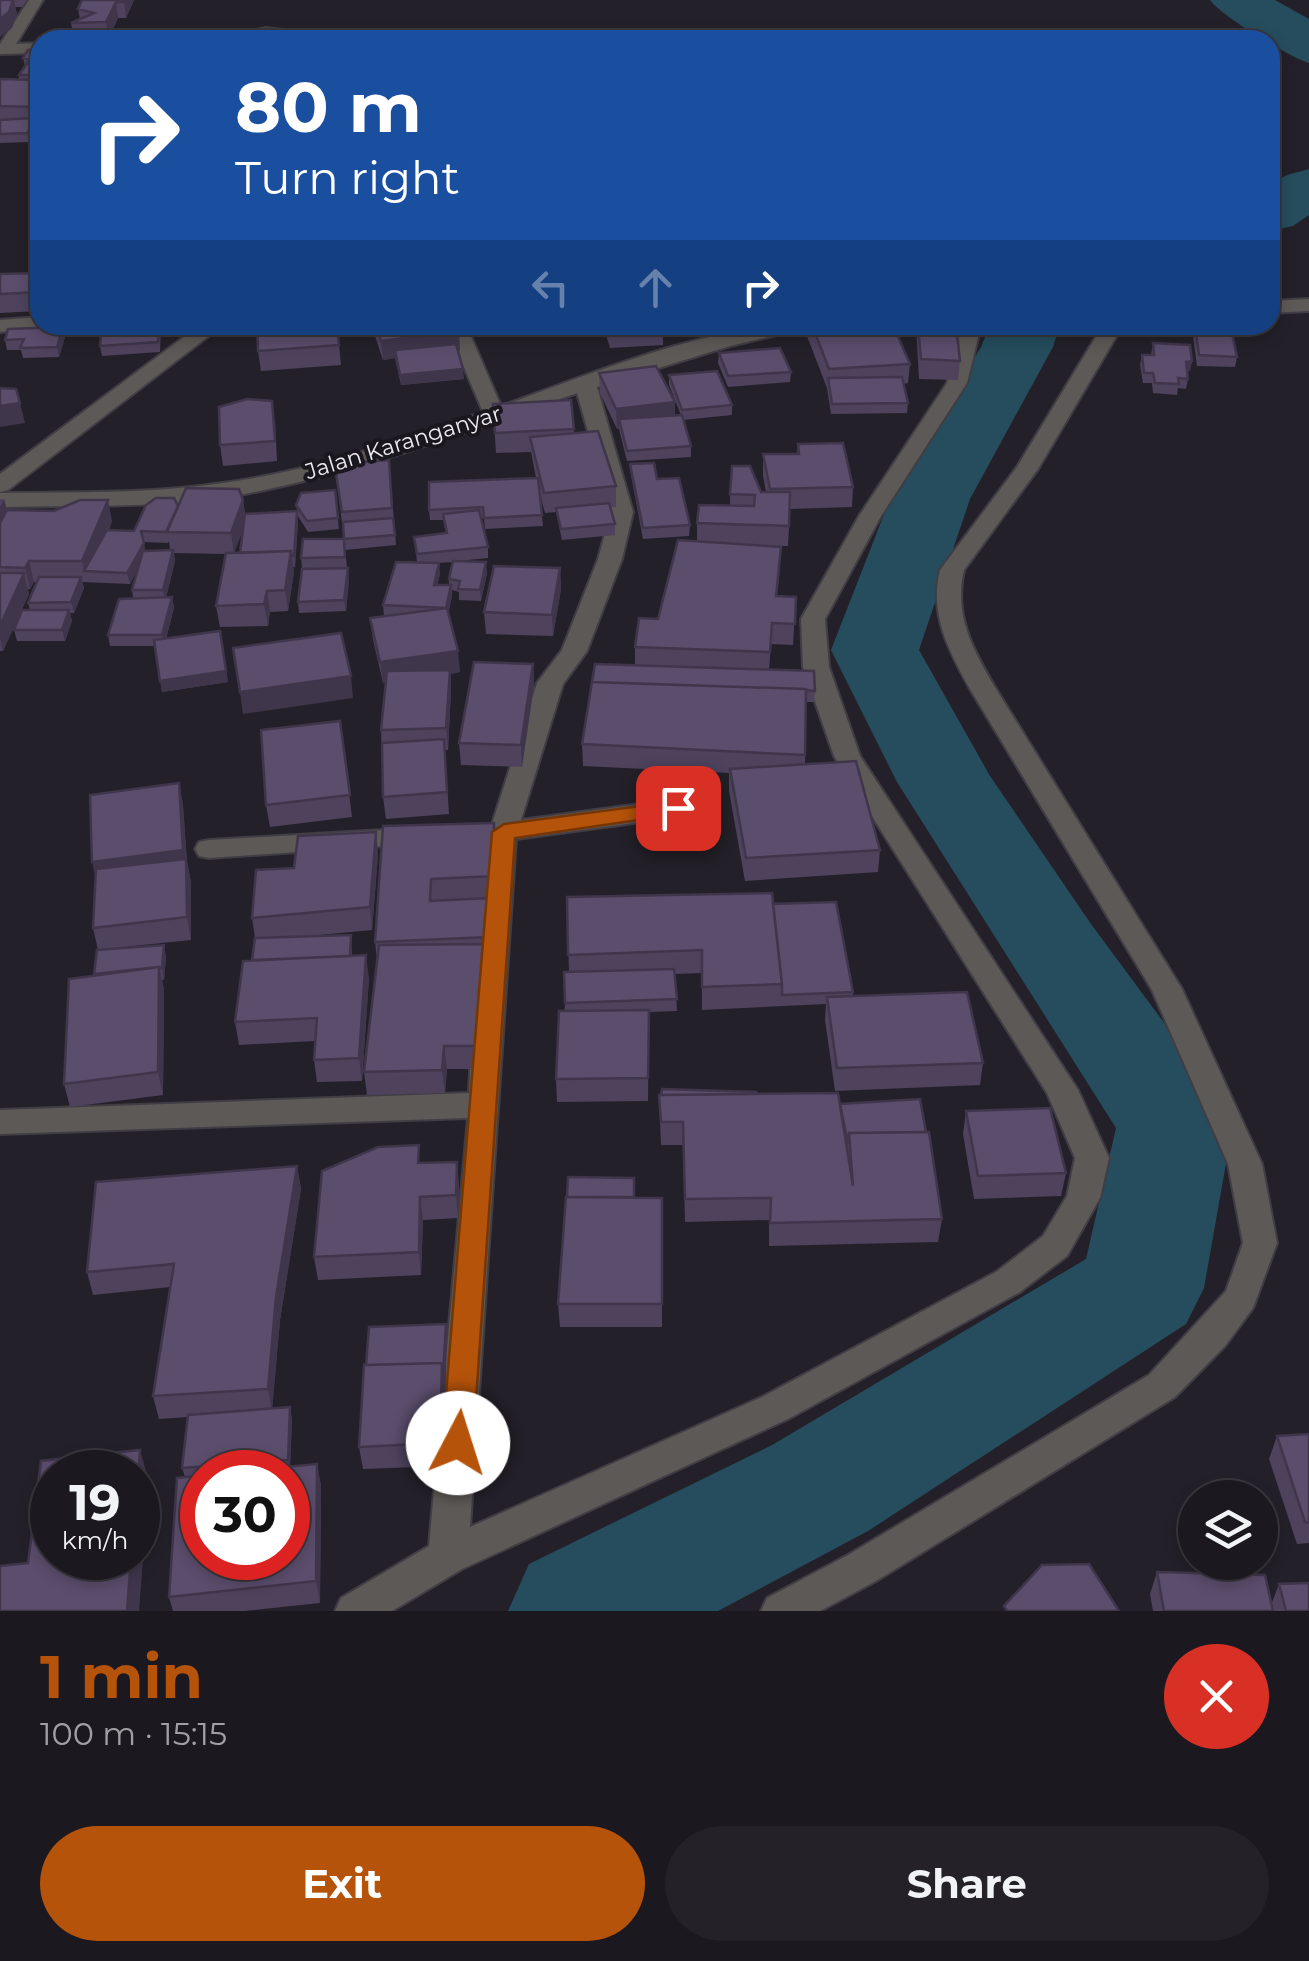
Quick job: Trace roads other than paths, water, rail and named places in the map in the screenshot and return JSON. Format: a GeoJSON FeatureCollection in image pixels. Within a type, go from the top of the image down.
{"type":"FeatureCollection","features":[{"type":"Feature","properties":{"kind":"street"},"geometry":{"type":"LineString","coordinates":[[3,49],[36,0]]}},
{"type":"Feature","properties":{"kind":"street"},"geometry":{"type":"LineString","coordinates":[[3,49],[30,48]]}},
{"type":"Feature","properties":{"kind":"street"},"geometry":{"type":"LineString","coordinates":[[1280,306],[1309,305]]}},
{"type":"Feature","properties":{"kind":"street"},"geometry":{"type":"LineString","coordinates":[[0,326],[30,324]]}},
{"type":"Feature","properties":{"kind":"street"},"geometry":{"type":"LineString","coordinates":[[0,485],[201,335]]}},
{"type":"Feature","properties":{"kind":"street"},"geometry":{"type":"LineString","coordinates":[[460,335],[494,414]]}},
{"type":"Feature","properties":{"kind":"street","name":"Jalan Karanganyar"},"geometry":{"type":"LineString","coordinates":[[0,500],[130,497],[246,486],[306,472],[739,335]]}},
{"type":"Feature","properties":{"kind":"street"},"geometry":{"type":"LineString","coordinates":[[355,1611],[448,1556],[775,1408],[1008,1282],[1055,1246],[1083,1198],[1092,1158],[1062,1090],[847,756],[816,667],[813,619],[870,516],[957,383],[969,335]]}},
{"type":"Feature","properties":{"kind":"street"},"geometry":{"type":"LineString","coordinates":[[781,1611],[862,1568],[1162,1386],[1212,1336],[1240,1298],[1260,1243],[1244,1164],[1167,990],[956,642],[948,604],[946,586],[952,570],[1028,469],[1108,335]]}},
{"type":"Feature","properties":{"kind":"street"},"geometry":{"type":"LineString","coordinates":[[448,1556],[504,832],[550,683],[574,651],[610,559],[622,512],[586,383]]}},
{"type":"Feature","properties":{"kind":"street"},"geometry":{"type":"LineString","coordinates":[[209,849],[504,832],[678,808]]}},
{"type":"Feature","properties":{"kind":"street"},"geometry":{"type":"LineString","coordinates":[[0,1122],[485,1105]]}},
{"type":"Feature","properties":{"kind":"waterway"},"geometry":{"type":"LineString","coordinates":[[1236,0],[1296,34],[1309,47]]}},
{"type":"Feature","properties":{"kind":"waterway"},"geometry":{"type":"LineString","coordinates":[[1280,206],[1309,188]]}},
{"type":"Feature","properties":{"kind":"waterway"},"geometry":{"type":"LineString","coordinates":[[579,1611],[820,1488],[1142,1288],[1175,1124],[1054,950],[945,782],[875,650],[930,499],[1021,335]]}}]}
